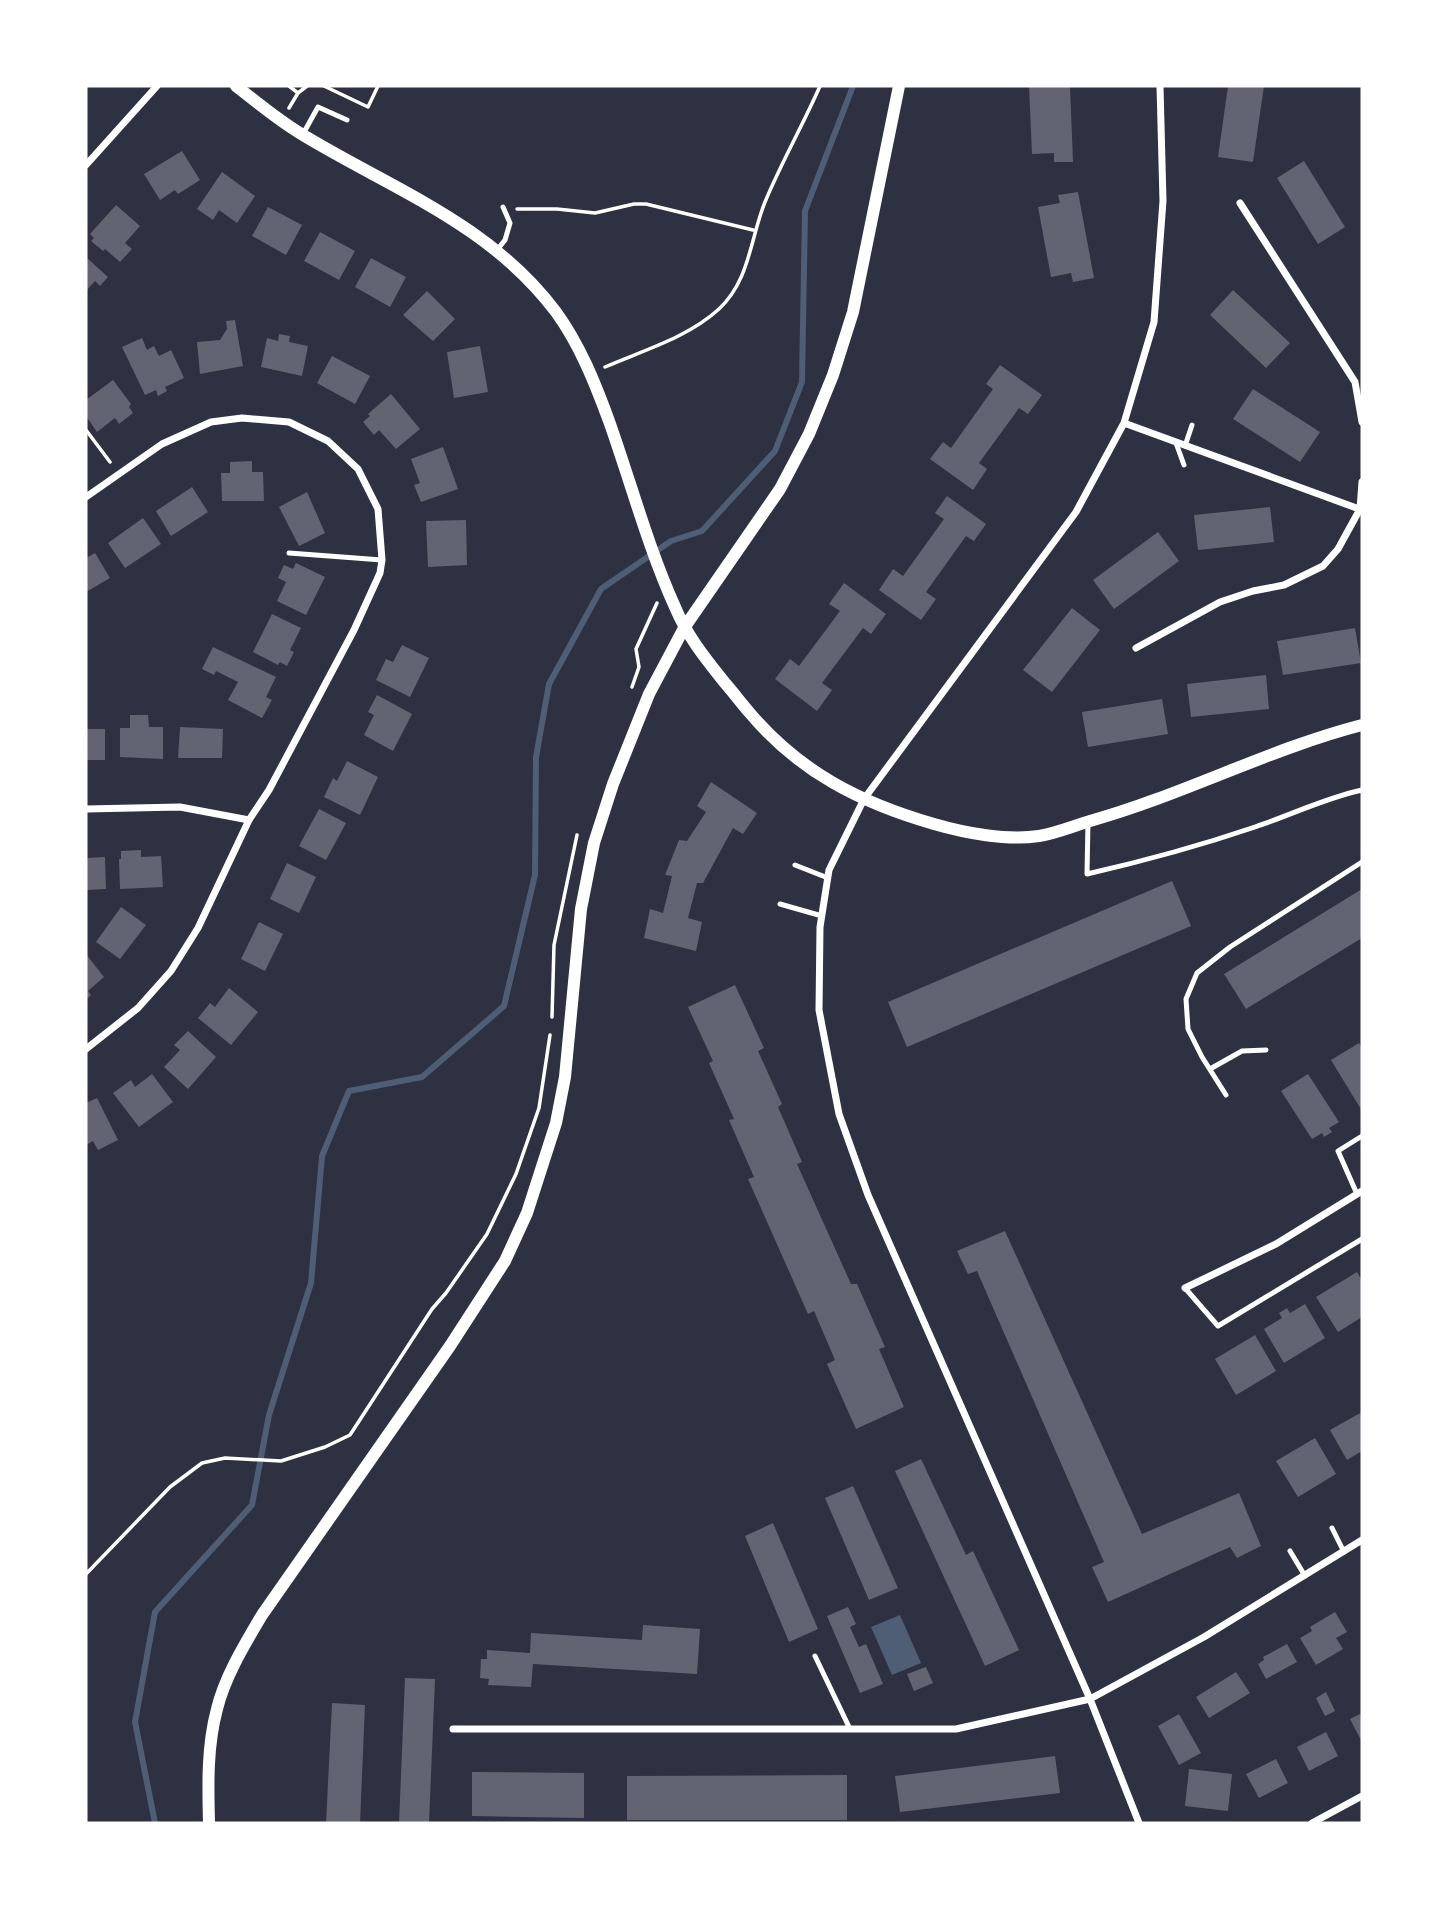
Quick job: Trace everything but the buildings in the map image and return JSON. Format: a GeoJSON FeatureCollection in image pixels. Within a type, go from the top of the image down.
{"type":"FeatureCollection","features":[{"type":"Feature","properties":{"kind":"street"},"geometry":{"type":"LineString","coordinates":[[86,165],[157,86]]}},
{"type":"Feature","properties":{"kind":"street"},"geometry":{"type":"LineString","coordinates":[[236,86],[276,118],[303,135],[442,211],[497,250],[538,289],[570,332],[597,390],[684,628],[707,662],[750,714],[776,740],[822,778],[891,811],[965,833],[1036,837],[1114,815],[1188,789],[1277,751],[1362,725]]}},
{"type":"Feature","properties":{"kind":"street"},"geometry":{"type":"LineString","coordinates":[[209,1823],[208,1766],[217,1708],[237,1660],[262,1615],[450,1346],[505,1261],[527,1213],[556,1123],[565,1077],[581,909],[594,843],[629,739],[649,694],[684,628],[780,489],[809,435],[833,375],[853,312],[899,86]]}},
{"type":"Feature","properties":{"kind":"street"},"geometry":{"type":"LineString","coordinates":[[1139,1823],[1090,1699],[868,1195],[839,1114],[819,1010],[822,916],[828,878],[864,799],[1076,512],[1124,423],[1154,323],[1163,201],[1160,86]]}},
{"type":"Feature","properties":{"kind":"street"},"geometry":{"type":"LineString","coordinates":[[1240,203],[1355,382],[1362,422]]}},
{"type":"Feature","properties":{"kind":"street"},"geometry":{"type":"LineString","coordinates":[[86,496],[162,444],[211,422],[242,418],[289,422],[328,441],[358,468],[378,509],[382,560],[380,573],[354,630],[269,790],[249,820],[198,928],[171,971],[138,1008],[86,1049]]}},
{"type":"Feature","properties":{"kind":"street"},"geometry":{"type":"LineString","coordinates":[[1124,423],[1361,510]]}},
{"type":"Feature","properties":{"kind":"street"},"geometry":{"type":"LineString","coordinates":[[1136,648],[1220,602],[1253,591],[1284,585],[1323,566],[1338,549],[1361,510],[1362,482]]}},
{"type":"Feature","properties":{"kind":"street"},"geometry":{"type":"LineString","coordinates":[[86,809],[180,807],[249,820]]}},
{"type":"Feature","properties":{"kind":"street"},"geometry":{"type":"LineString","coordinates":[[1185,1289],[1276,1244],[1359,1193]]}},
{"type":"Feature","properties":{"kind":"street"},"geometry":{"type":"LineString","coordinates":[[453,1729],[956,1729],[1090,1699],[1205,1637],[1362,1540]]}},
{"type":"Feature","properties":{"kind":"street"},"geometry":{"type":"LineString","coordinates":[[1312,1823],[1362,1796]]}},
{"type":"Feature","properties":{"kind":"lane"},"geometry":{"type":"LineString","coordinates":[[303,135],[318,107],[347,121]]}},
{"type":"Feature","properties":{"kind":"lane"},"geometry":{"type":"LineString","coordinates":[[497,250],[508,233],[510,223],[504,210]]}},
{"type":"Feature","properties":{"kind":"lane"},"geometry":{"type":"LineString","coordinates":[[1185,446],[1192,425]]}},
{"type":"Feature","properties":{"kind":"lane"},"geometry":{"type":"LineString","coordinates":[[1176,443],[1184,465]]}},
{"type":"Feature","properties":{"kind":"lane"},"geometry":{"type":"LineString","coordinates":[[289,553],[382,560]]}},
{"type":"Feature","properties":{"kind":"lane"},"geometry":{"type":"LineString","coordinates":[[1088,822],[1087,874],[1166,856],[1256,827],[1342,794],[1362,790]]}},
{"type":"Feature","properties":{"kind":"lane"},"geometry":{"type":"LineString","coordinates":[[1226,1095],[1188,1029],[1186,999],[1197,973],[1230,947],[1362,862]]}},
{"type":"Feature","properties":{"kind":"lane"},"geometry":{"type":"LineString","coordinates":[[796,865],[828,878]]}},
{"type":"Feature","properties":{"kind":"lane"},"geometry":{"type":"LineString","coordinates":[[780,904],[822,916]]}},
{"type":"Feature","properties":{"kind":"lane"},"geometry":{"type":"LineString","coordinates":[[1210,1069],[1242,1051],[1266,1050]]}},
{"type":"Feature","properties":{"kind":"lane"},"geometry":{"type":"LineString","coordinates":[[1359,1193],[1338,1151],[1362,1136]]}},
{"type":"Feature","properties":{"kind":"lane"},"geometry":{"type":"LineString","coordinates":[[1185,1289],[1218,1326],[1362,1239]]}},
{"type":"Feature","properties":{"kind":"lane"},"geometry":{"type":"LineString","coordinates":[[1332,1528],[1344,1552]]}},
{"type":"Feature","properties":{"kind":"lane"},"geometry":{"type":"LineString","coordinates":[[1290,1551],[1305,1576]]}},
{"type":"Feature","properties":{"kind":"lane"},"geometry":{"type":"LineString","coordinates":[[815,1656],[850,1729]]}},
{"type":"Feature","properties":{"kind":"path"},"geometry":{"type":"LineString","coordinates":[[289,86],[298,93]]}},
{"type":"Feature","properties":{"kind":"path"},"geometry":{"type":"LineString","coordinates":[[287,113],[298,93],[307,86]]}},
{"type":"Feature","properties":{"kind":"path"},"geometry":{"type":"LineString","coordinates":[[324,86],[369,107],[378,86]]}},
{"type":"Feature","properties":{"kind":"path"},"geometry":{"type":"LineString","coordinates":[[601,368],[692,330],[721,307],[742,278],[754,230],[767,198],[820,86]]}},
{"type":"Feature","properties":{"kind":"path"},"geometry":{"type":"LineString","coordinates":[[504,210],[557,209],[581,214],[646,204],[754,230]]}},
{"type":"Feature","properties":{"kind":"path"},"geometry":{"type":"LineString","coordinates":[[86,430],[119,474]]}},
{"type":"Feature","properties":{"kind":"path"},"geometry":{"type":"LineString","coordinates":[[86,1574],[170,1487],[202,1463],[225,1458],[281,1461],[326,1447],[350,1435],[432,1310],[463,1268]]}},
{"type":"Feature","properties":{"kind":"water"},"geometry":{"type":"Polygon","coordinates":[[[900,1615],[921,1663],[892,1675],[871,1627],[900,1615]]]}},
{"type":"Feature","properties":{"kind":"waterway"},"geometry":{"type":"LineString","coordinates":[[155,1823],[135,1722],[155,1612],[252,1505],[269,1415],[311,1283],[322,1156],[349,1091],[422,1077],[504,1006],[535,875],[536,757],[549,684],[601,589],[671,541],[702,531],[775,451],[802,382],[805,211],[853,86]]}}]}
